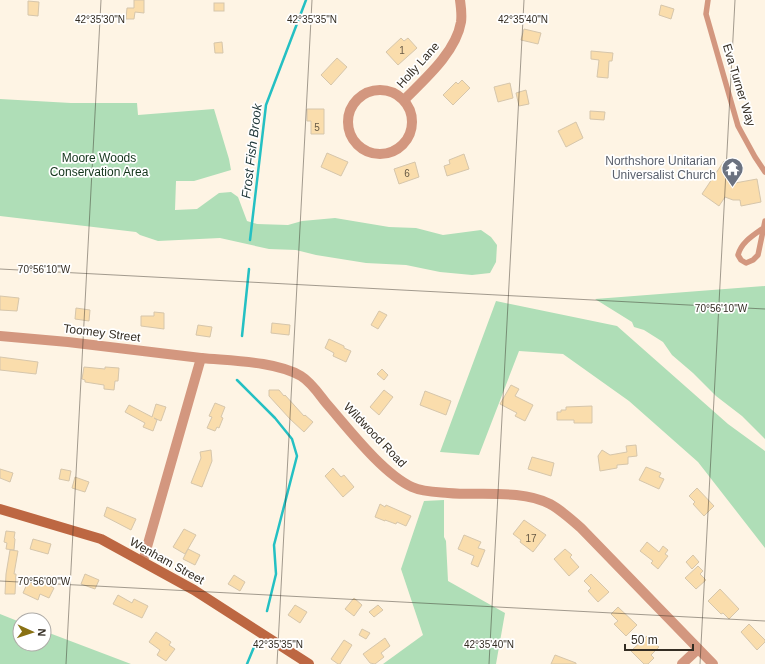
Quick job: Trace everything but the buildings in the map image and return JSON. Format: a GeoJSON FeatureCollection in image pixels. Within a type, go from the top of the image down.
{"type":"FeatureCollection","features":[{"type":"Feature","properties":{"kind":"main road","name":"Wenham Street"},"geometry":{"type":"LineString","coordinates":[[0,509],[101,539],[194,590],[309,664]]}},
{"type":"Feature","properties":{"kind":"street","name":"Holly Lane"},"geometry":{"type":"LineString","coordinates":[[404,100],[452,46],[461,21],[460,0]]}},
{"type":"Feature","properties":{"kind":"street","name":"Holly Lane"},"geometry":{"type":"LineString","coordinates":[[379,90],[388,91],[404,100],[410,110],[412,120],[411,131],[406,141],[398,149],[388,153],[377,154],[366,152],[357,145],[348,128],[349,114],[355,102],[370,92],[379,90]]}},
{"type":"Feature","properties":{"kind":"street","name":"Toomey Street"},"geometry":{"type":"LineString","coordinates":[[0,336],[68,342],[201,358]]}},
{"type":"Feature","properties":{"kind":"street"},"geometry":{"type":"LineString","coordinates":[[143,562],[201,358]]}},
{"type":"Feature","properties":{"kind":"street","name":"Wildwood Road"},"geometry":{"type":"LineString","coordinates":[[201,358],[269,365],[287,370],[302,377],[370,452],[401,480],[413,488],[458,494],[517,495],[549,503],[565,513],[713,664]]}},
{"type":"Feature","properties":{"kind":"street"},"geometry":{"type":"LineString","coordinates":[[682,664],[698,649]]}},
{"type":"Feature","properties":{"kind":"lane","name":"Eva Turner Way"},"geometry":{"type":"LineString","coordinates":[[708,0],[706,14],[738,126],[765,172]]}},
{"type":"Feature","properties":{"kind":"lane"},"geometry":{"type":"LineString","coordinates":[[762,229],[740,249],[738,255],[741,260],[746,263],[753,260],[758,255],[762,229],[765,221]]}},
{"type":"Feature","properties":{"kind":"green space","name":"Moore Woods Conservation Area"},"geometry":{"type":"Polygon","coordinates":[[[0,99],[71,103],[137,103],[138,115],[214,109],[231,170],[194,181],[176,181],[175,210],[197,209],[219,193],[231,192],[238,197],[247,221],[257,224],[288,225],[302,221],[335,218],[389,227],[416,228],[443,235],[481,230],[491,237],[497,245],[496,262],[490,273],[472,275],[440,272],[406,265],[366,263],[316,255],[296,250],[269,249],[220,238],[158,241],[140,235],[136,232],[0,216],[0,99]]]}},
{"type":"Feature","properties":{"kind":"green space"},"geometry":{"type":"Polygon","coordinates":[[[765,286],[765,439],[742,416],[716,396],[672,355],[663,342],[644,330],[634,327],[632,322],[595,299],[765,286]]]}},
{"type":"Feature","properties":{"kind":"green space"},"geometry":{"type":"Polygon","coordinates":[[[496,301],[617,326],[728,424],[765,451],[765,548],[698,462],[629,401],[563,354],[519,351],[479,455],[440,452],[496,301]]]}},
{"type":"Feature","properties":{"kind":"green space"},"geometry":{"type":"Polygon","coordinates":[[[444,500],[444,537],[446,541],[448,581],[505,613],[496,664],[383,664],[423,635],[401,569],[424,501],[444,500]]]}},
{"type":"Feature","properties":{"kind":"green space"},"geometry":{"type":"Polygon","coordinates":[[[0,614],[12,619],[12,652],[52,652],[52,634],[131,664],[0,664],[0,614]]]}},
{"type":"Feature","properties":{"kind":"waterway","name":"Frost Fish Brook"},"geometry":{"type":"LineString","coordinates":[[250,240],[266,105],[306,0]]}},
{"type":"Feature","properties":{"kind":"waterway","name":"Frost Fish Brook"},"geometry":{"type":"LineString","coordinates":[[242,336],[249,269]]}},
{"type":"Feature","properties":{"kind":"waterway","name":"Frost Fish Brook"},"geometry":{"type":"LineString","coordinates":[[237,380],[275,418],[292,439],[297,456],[274,545],[276,574],[267,611]]}},
{"type":"Feature","properties":{"kind":"waterway","name":"Frost Fish Brook"},"geometry":{"type":"LineString","coordinates":[[247,664],[254,647]]}},
{"type":"Feature","properties":{"kind":"place","name":"Northshore Unitarian Universalist Church"},"geometry":{"type":"Point","coordinates":[732,188]}}]}
